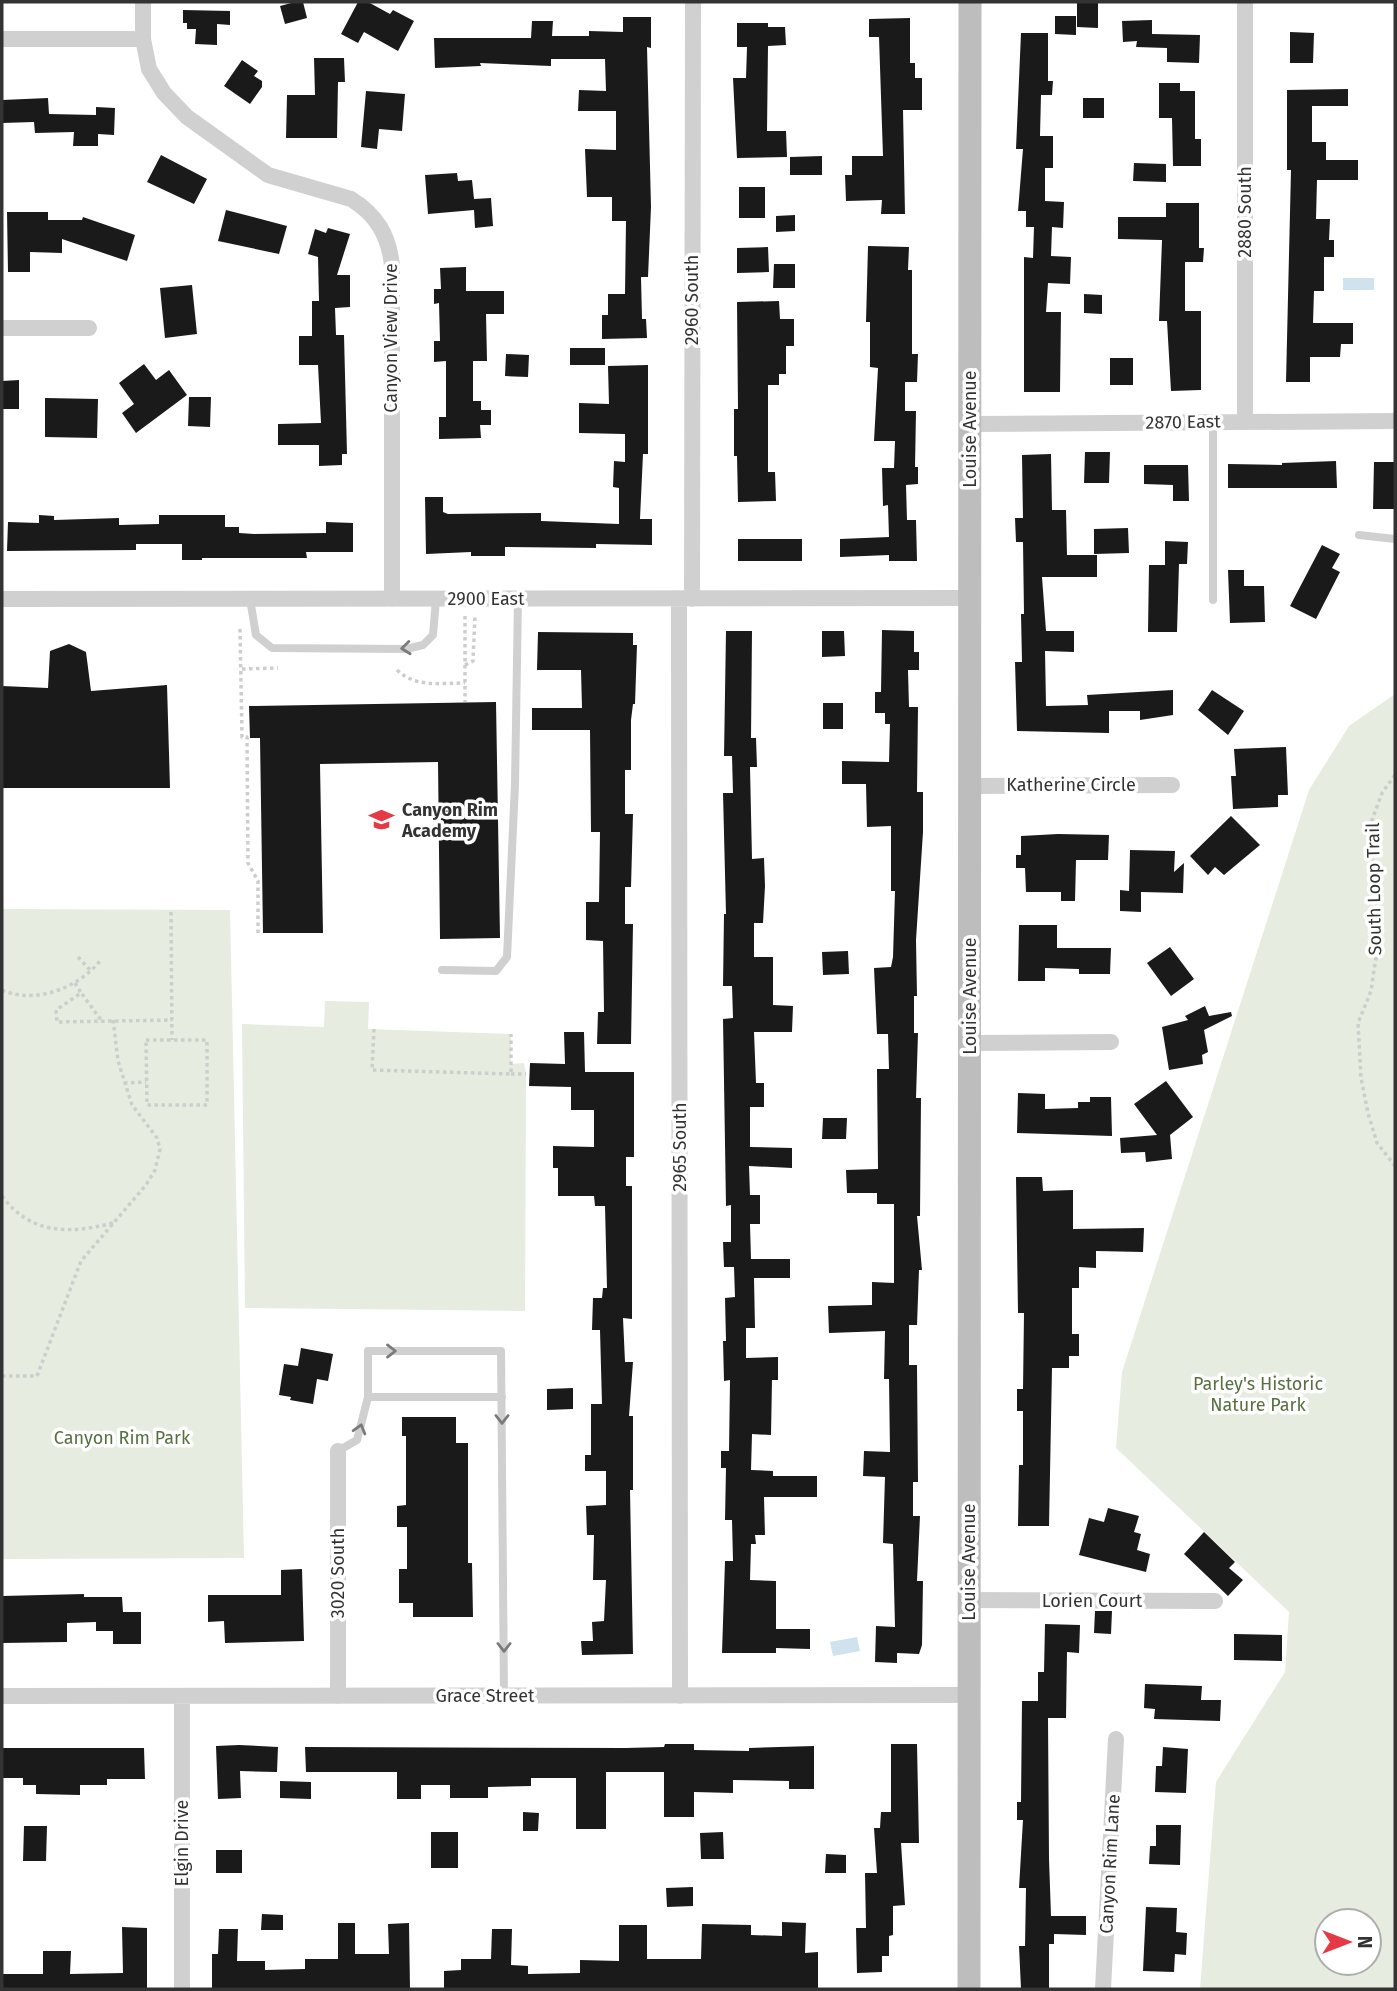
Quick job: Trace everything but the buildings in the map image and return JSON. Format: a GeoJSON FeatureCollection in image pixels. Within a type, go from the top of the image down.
{"type":"FeatureCollection","features":[{"type":"Feature","properties":{"kind":"street","name":"Canyon View Drive"},"geometry":{"type":"LineString","coordinates":[[143,2],[145,57],[154,80],[187,117],[268,175],[351,199],[363,206],[381,227],[387,239],[392,266],[392,599]]}},
{"type":"Feature","properties":{"kind":"street","name":"2960 South"},"geometry":{"type":"LineString","coordinates":[[686,599],[693,2]]}},
{"type":"Feature","properties":{"kind":"street","name":"Louise Avenue"},"geometry":{"type":"LineString","coordinates":[[969,1989],[970,2]]}},
{"type":"Feature","properties":{"kind":"street","name":"2880 South"},"geometry":{"type":"LineString","coordinates":[[1245,2],[1245,421]]}},
{"type":"Feature","properties":{"kind":"street"},"geometry":{"type":"LineString","coordinates":[[2,39],[143,38]]}},
{"type":"Feature","properties":{"kind":"street"},"geometry":{"type":"LineString","coordinates":[[2,328],[89,328]]}},
{"type":"Feature","properties":{"kind":"street","name":"2870 East"},"geometry":{"type":"LineString","coordinates":[[970,424],[1395,421]]}},
{"type":"Feature","properties":{"kind":"street","name":"2900 East"},"geometry":{"type":"LineString","coordinates":[[2,599],[970,598]]}},
{"type":"Feature","properties":{"kind":"street","name":"2965 South"},"geometry":{"type":"LineString","coordinates":[[680,1696],[686,599]]}},
{"type":"Feature","properties":{"kind":"street","name":"Katherine Circle"},"geometry":{"type":"LineString","coordinates":[[970,786],[1172,785]]}},
{"type":"Feature","properties":{"kind":"street"},"geometry":{"type":"LineString","coordinates":[[970,1043],[1111,1042]]}},
{"type":"Feature","properties":{"kind":"street","name":"3020 South"},"geometry":{"type":"LineString","coordinates":[[338,1451],[338,1696]]}},
{"type":"Feature","properties":{"kind":"street","name":"Lorien Court"},"geometry":{"type":"LineString","coordinates":[[969,1600],[1215,1601]]}},
{"type":"Feature","properties":{"kind":"street","name":"Grace Street"},"geometry":{"type":"LineString","coordinates":[[2,1696],[969,1695]]}},
{"type":"Feature","properties":{"kind":"street","name":"Elgin Drive"},"geometry":{"type":"LineString","coordinates":[[181,1989],[182,1696]]}},
{"type":"Feature","properties":{"kind":"street","name":"Canyon Rim Lane"},"geometry":{"type":"LineString","coordinates":[[1103,1989],[1116,1739]]}},
{"type":"Feature","properties":{"kind":"lane"},"geometry":{"type":"LineString","coordinates":[[1213,422],[1213,600]]}},
{"type":"Feature","properties":{"kind":"lane"},"geometry":{"type":"LineString","coordinates":[[1359,535],[1395,539]]}},
{"type":"Feature","properties":{"kind":"lane"},"geometry":{"type":"LineString","coordinates":[[250,599],[256,635],[272,648],[406,649],[423,645],[433,635],[436,599]]}},
{"type":"Feature","properties":{"kind":"lane"},"geometry":{"type":"LineString","coordinates":[[442,970],[496,971],[507,957],[515,798],[518,599]]}},
{"type":"Feature","properties":{"kind":"lane"},"geometry":{"type":"LineString","coordinates":[[338,1451],[358,1440],[368,1397],[368,1352],[501,1351],[504,1696]]}},
{"type":"Feature","properties":{"kind":"lane"},"geometry":{"type":"LineString","coordinates":[[368,1397],[502,1397]]}},
{"type":"Feature","properties":{"kind":"path"},"geometry":{"type":"LineString","coordinates":[[240,616],[243,737],[247,737],[248,863],[258,881],[258,934]]}},
{"type":"Feature","properties":{"kind":"path"},"geometry":{"type":"LineString","coordinates":[[465,616],[465,702]]}},
{"type":"Feature","properties":{"kind":"path"},"geometry":{"type":"LineString","coordinates":[[465,665],[473,661],[475,616]]}},
{"type":"Feature","properties":{"kind":"path"},"geometry":{"type":"LineString","coordinates":[[241,669],[278,668]]}},
{"type":"Feature","properties":{"kind":"path"},"geometry":{"type":"LineString","coordinates":[[397,670],[410,681],[465,683]]}},
{"type":"Feature","properties":{"kind":"path","name":"South Loop Trail"},"geometry":{"type":"LineString","coordinates":[[1395,775],[1381,793],[1369,828],[1376,890],[1377,950],[1371,990],[1358,1023],[1361,1078],[1368,1112],[1377,1143],[1395,1166]]}},
{"type":"Feature","properties":{"kind":"path"},"geometry":{"type":"LineString","coordinates":[[171,912],[172,1040]]}},
{"type":"Feature","properties":{"kind":"path"},"geometry":{"type":"LineString","coordinates":[[78,957],[92,971]]}},
{"type":"Feature","properties":{"kind":"path"},"geometry":{"type":"LineString","coordinates":[[2,990],[29,995],[49,993],[75,983],[92,971],[100,961]]}},
{"type":"Feature","properties":{"kind":"path"},"geometry":{"type":"LineString","coordinates":[[75,983],[101,1020]]}},
{"type":"Feature","properties":{"kind":"path"},"geometry":{"type":"LineString","coordinates":[[81,993],[55,1010],[57,1022],[172,1020]]}},
{"type":"Feature","properties":{"kind":"path"},"geometry":{"type":"LineString","coordinates":[[2,1376],[37,1376],[81,1261],[146,1185],[155,1170],[160,1149],[157,1138],[132,1105],[118,1061],[113,1019]]}},
{"type":"Feature","properties":{"kind":"path"},"geometry":{"type":"LineString","coordinates":[[374,1029],[372,1070],[526,1074]]}},
{"type":"Feature","properties":{"kind":"path"},"geometry":{"type":"LineString","coordinates":[[510,1074],[511,1034]]}},
{"type":"Feature","properties":{"kind":"path"},"geometry":{"type":"LineString","coordinates":[[146,1040],[172,1040],[207,1040],[207,1105],[147,1105],[146,1040]]}},
{"type":"Feature","properties":{"kind":"path"},"geometry":{"type":"LineString","coordinates":[[124,1083],[146,1082]]}},
{"type":"Feature","properties":{"kind":"path"},"geometry":{"type":"LineString","coordinates":[[2,1196],[11,1209],[45,1228],[76,1232],[113,1223]]}},
{"type":"Feature","properties":{"kind":"green space","name":"Parley's Historic Nature Park"},"geometry":{"type":"Polygon","coordinates":[[[1395,694],[1395,1989],[1200,1989],[1216,1782],[1285,1672],[1289,1612],[1116,1448],[1122,1372],[1309,790],[1349,726],[1395,694]]]}},
{"type":"Feature","properties":{"kind":"green space","name":"Canyon Rim Park"},"geometry":{"type":"Polygon","coordinates":[[[2,909],[230,910],[244,1558],[2,1559],[2,909]]]}},
{"type":"Feature","properties":{"kind":"green space"},"geometry":{"type":"Polygon","coordinates":[[[325,1001],[369,1002],[368,1029],[511,1034],[511,1064],[524,1063],[526,1074],[525,1311],[245,1308],[242,1024],[324,1027],[325,1001]]]}},
{"type":"Feature","properties":{"kind":"water"},"geometry":{"type":"Polygon","coordinates":[[[1343,278],[1374,278],[1374,290],[1343,290],[1343,278]]]}},
{"type":"Feature","properties":{"kind":"water"},"geometry":{"type":"Polygon","coordinates":[[[857,1637],[860,1651],[833,1656],[830,1642],[857,1637]]]}},
{"type":"Feature","properties":{"kind":"place","name":"Canyon Rim Academy"},"geometry":{"type":"Point","coordinates":[382,820]}}]}
